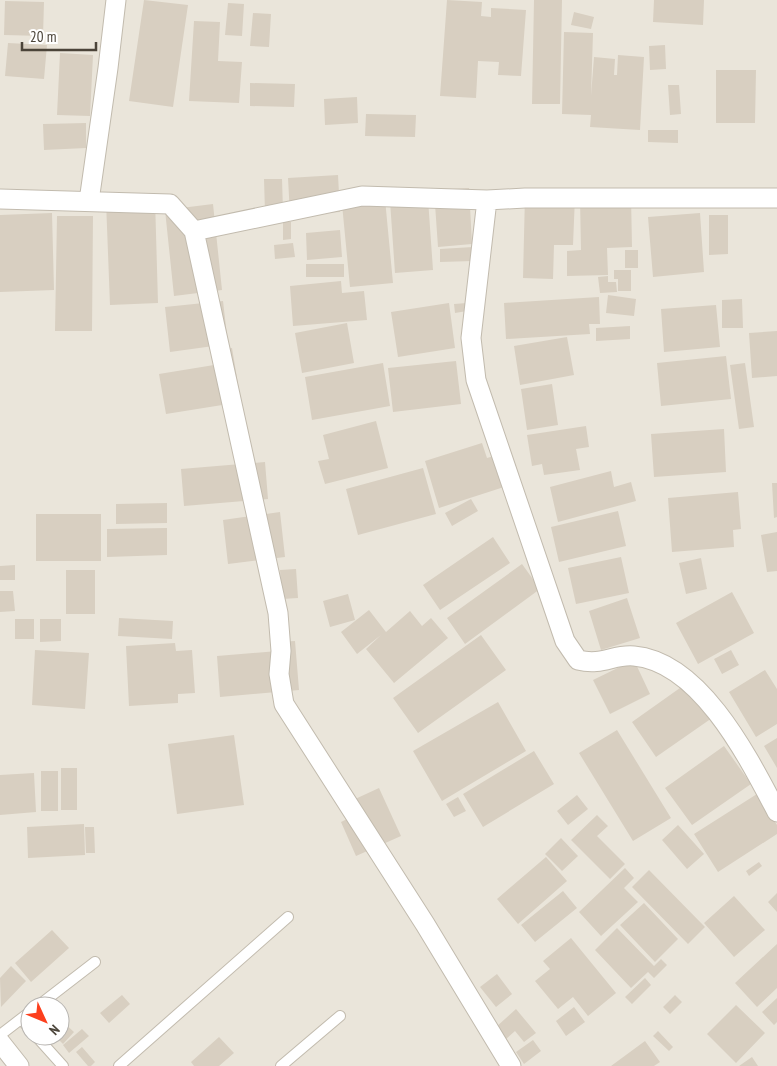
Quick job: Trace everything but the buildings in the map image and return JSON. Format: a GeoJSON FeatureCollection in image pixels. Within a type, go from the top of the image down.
{"type":"FeatureCollection","features":[{"type":"Feature","properties":{"kind":"street"},"geometry":{"type":"LineString","coordinates":[[89,201],[116,0]]}},
{"type":"Feature","properties":{"kind":"street"},"geometry":{"type":"LineString","coordinates":[[194,231],[362,196],[486,200],[525,198],[777,198]]}},
{"type":"Feature","properties":{"kind":"street"},"geometry":{"type":"LineString","coordinates":[[0,199],[170,204],[194,231],[278,614],[281,651],[279,674],[284,704],[425,924],[511,1066]]}},
{"type":"Feature","properties":{"kind":"street"},"geometry":{"type":"LineString","coordinates":[[486,200],[472,338],[476,380],[565,641],[578,660],[592,663],[633,656],[658,662],[679,673],[712,704],[759,778],[777,812]]}},
{"type":"Feature","properties":{"kind":"street"},"geometry":{"type":"LineString","coordinates":[[0,1042],[19,1066]]}},
{"type":"Feature","properties":{"kind":"lane"},"geometry":{"type":"LineString","coordinates":[[119,1066],[288,917]]}},
{"type":"Feature","properties":{"kind":"lane"},"geometry":{"type":"LineString","coordinates":[[51,996],[95,962]]}},
{"type":"Feature","properties":{"kind":"lane"},"geometry":{"type":"LineString","coordinates":[[281,1066],[340,1016]]}},
{"type":"Feature","properties":{"kind":"lane"},"geometry":{"type":"LineString","coordinates":[[0,1035],[20,1020]]}},
{"type":"Feature","properties":{"kind":"lane"},"geometry":{"type":"LineString","coordinates":[[45,1046],[63,1066]]}},
{"type":"Feature","properties":{"kind":"shaded area"},"geometry":{"type":"Polygon","coordinates":[[[0,0],[777,0],[777,1066],[0,1066],[0,0]]]}}]}
